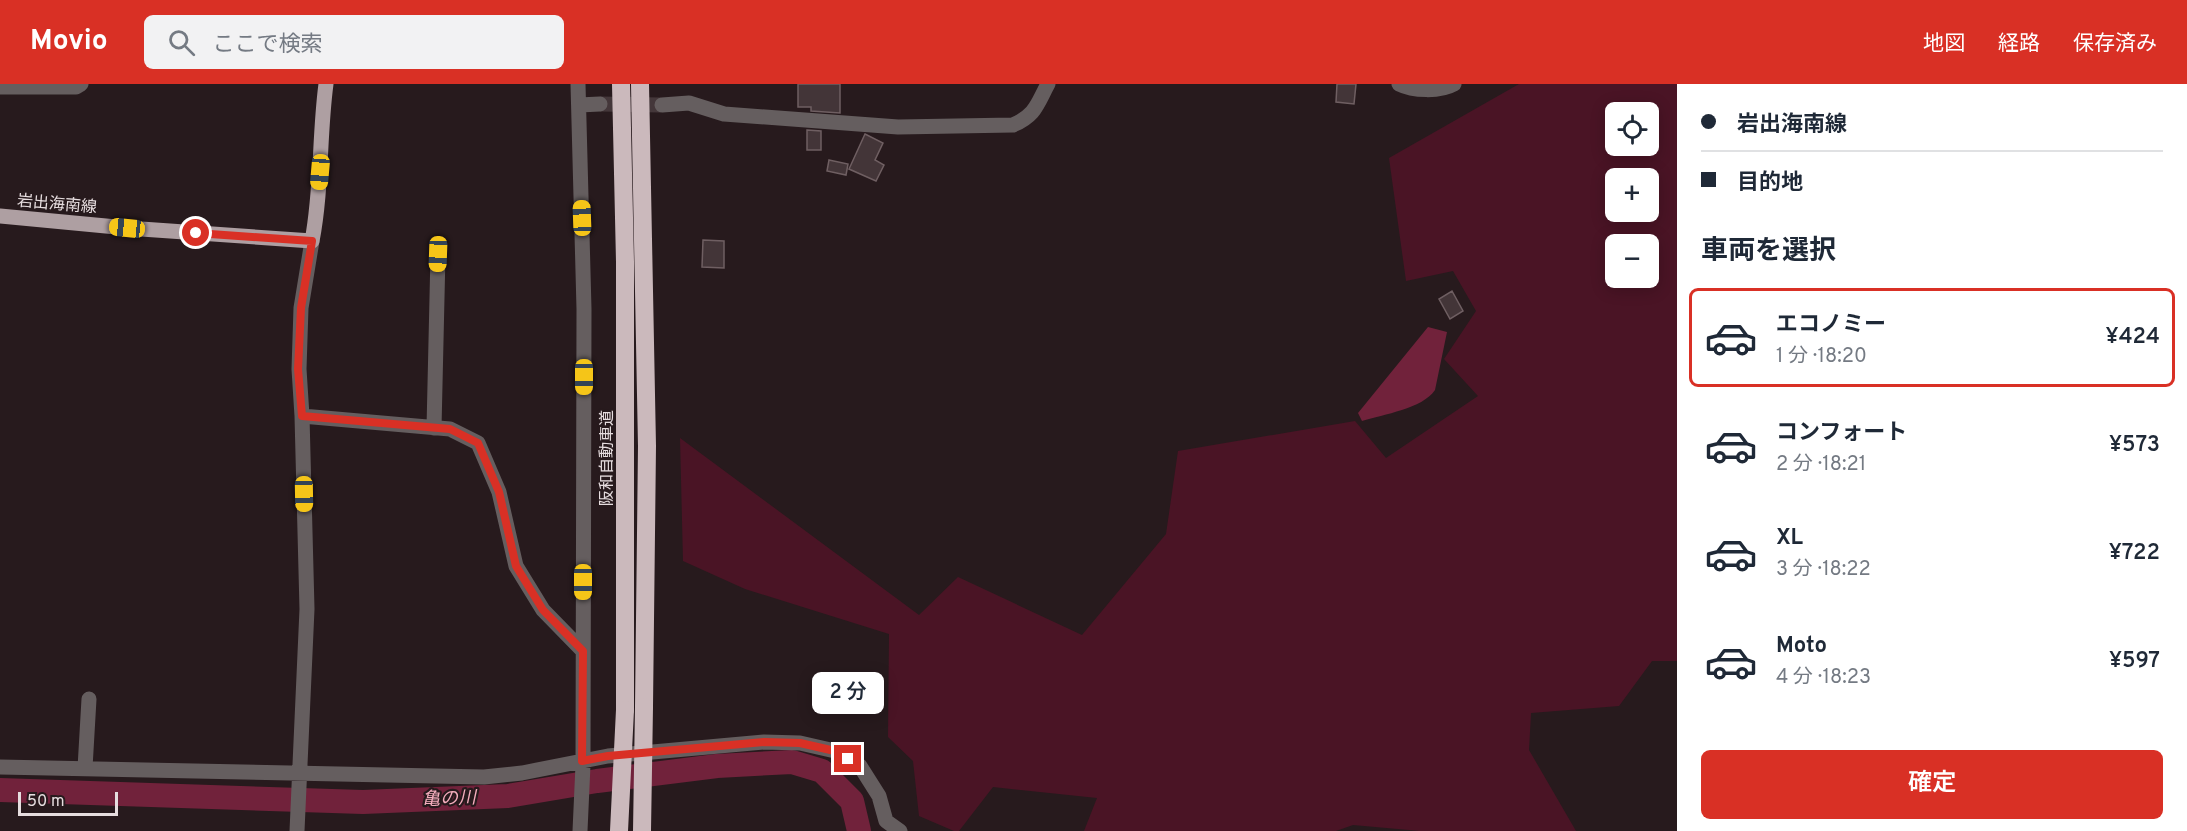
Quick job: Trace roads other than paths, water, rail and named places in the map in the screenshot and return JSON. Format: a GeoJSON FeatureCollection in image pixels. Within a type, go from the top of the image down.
{"type":"FeatureCollection","features":[{"type":"Feature","properties":{"kind":"highway","name":"阪和自動車道"},"geometry":{"type":"LineString","coordinates":[[620,831],[625,710],[625,262],[621,84]]}},
{"type":"Feature","properties":{"kind":"highway"},"geometry":{"type":"LineString","coordinates":[[640,84],[647,446],[642,831]]}},
{"type":"Feature","properties":{"kind":"main road"},"geometry":{"type":"LineString","coordinates":[[312,241],[317,213],[322,151],[322,115],[326,84]]}},
{"type":"Feature","properties":{"kind":"main road","name":"岩出海南線"},"geometry":{"type":"LineString","coordinates":[[0,216],[127,228],[312,241]]}},
{"type":"Feature","properties":{"kind":"street"},"geometry":{"type":"LineString","coordinates":[[0,87],[76,87],[81,84]]}},
{"type":"Feature","properties":{"kind":"street"},"geometry":{"type":"LineString","coordinates":[[578,84],[584,309],[580,831]]}},
{"type":"Feature","properties":{"kind":"street"},"geometry":{"type":"LineString","coordinates":[[662,105],[689,103],[724,114],[898,127],[1013,125],[1025,120],[1034,112],[1048,84]]}},
{"type":"Feature","properties":{"kind":"street"},"geometry":{"type":"LineString","coordinates":[[1398,84],[1406,88],[1432,89],[1454,84]]}},
{"type":"Feature","properties":{"kind":"street"},"geometry":{"type":"LineString","coordinates":[[579,105],[600,104]]}},
{"type":"Feature","properties":{"kind":"street"},"geometry":{"type":"LineString","coordinates":[[297,831],[307,609],[302,416],[298,369],[301,308],[312,241]]}},
{"type":"Feature","properties":{"kind":"street"},"geometry":{"type":"LineString","coordinates":[[434,428],[438,254]]}},
{"type":"Feature","properties":{"kind":"street"},"geometry":{"type":"LineString","coordinates":[[302,416],[450,429],[478,443],[499,492],[516,566],[543,610],[583,651]]}},
{"type":"Feature","properties":{"kind":"street"},"geometry":{"type":"LineString","coordinates":[[85,768],[89,699]]}},
{"type":"Feature","properties":{"kind":"street"},"geometry":{"type":"LineString","coordinates":[[0,767],[484,777],[582,763],[608,756],[764,742],[809,745],[835,751],[860,766],[879,796],[886,821],[900,831]]}},
{"type":"Feature","properties":{"kind":"waterway","name":"亀の川"},"geometry":{"type":"LineString","coordinates":[[0,790],[363,802],[508,796],[597,781],[717,766],[792,762],[822,771],[852,801],[859,831]]}},
{"type":"Feature","properties":{"kind":"tunnel"},"geometry":{"type":"LineString","coordinates":[[600,104],[662,105]]}}]}
